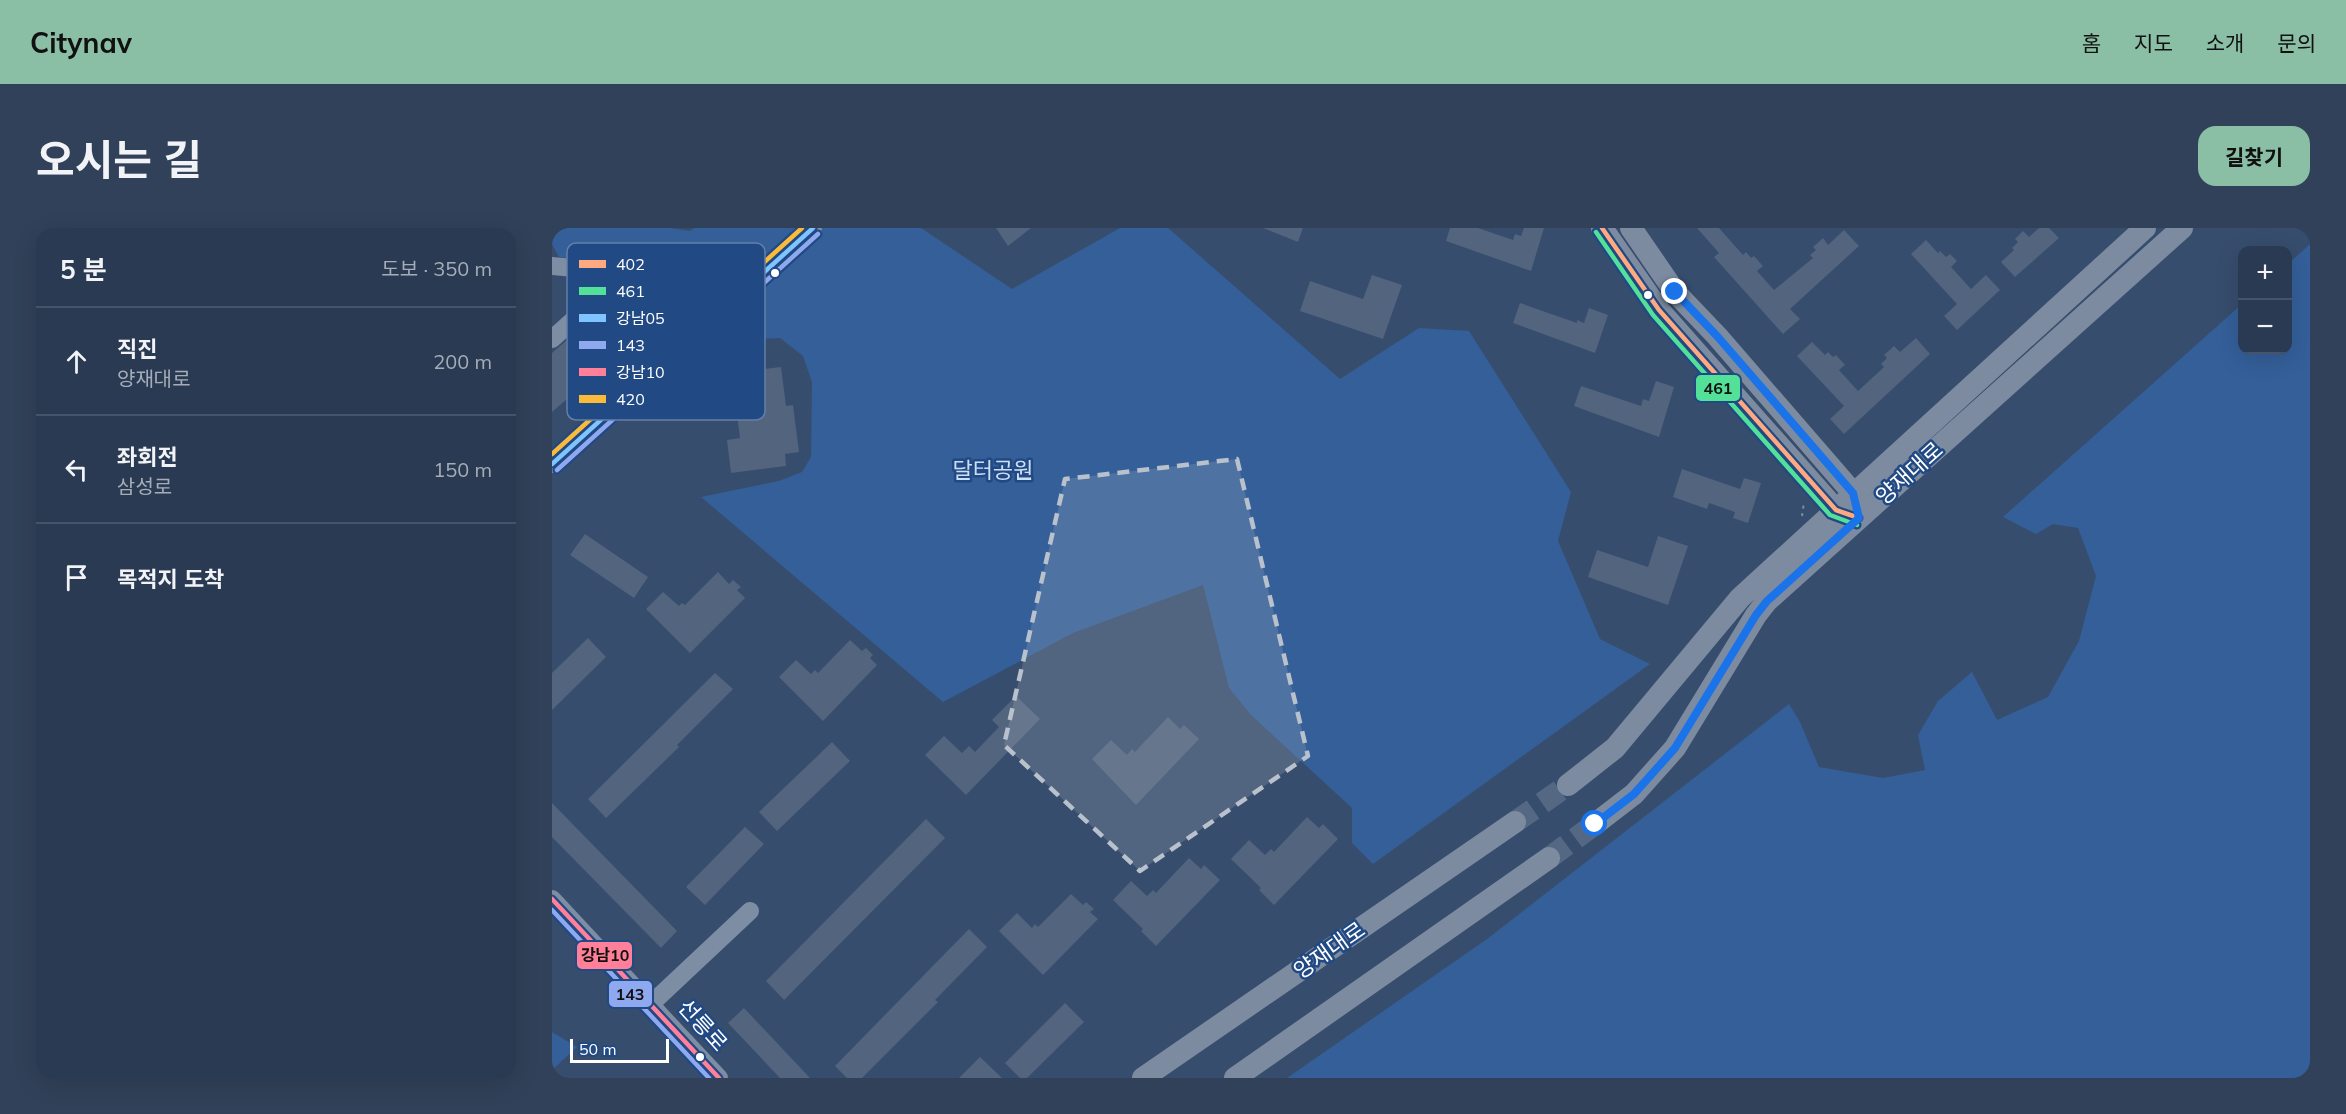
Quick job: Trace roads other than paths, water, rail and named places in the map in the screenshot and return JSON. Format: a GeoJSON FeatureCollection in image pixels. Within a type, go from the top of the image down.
{"type":"FeatureCollection","features":[{"type":"Feature","properties":{"kind":"main road"},"geometry":{"type":"LineString","coordinates":[[1602,228],[1659,310],[1836,510],[1859,518]]}},
{"type":"Feature","properties":{"kind":"main road"},"geometry":{"type":"LineString","coordinates":[[1630,228],[1675,292],[1717,336],[1853,493],[1859,518]]}},
{"type":"Feature","properties":{"kind":"main road","name":"양재대로"},"geometry":{"type":"LineString","coordinates":[[1568,784],[1615,748],[1740,598],[2145,228]]}},
{"type":"Feature","properties":{"kind":"main road","name":"양재대로"},"geometry":{"type":"LineString","coordinates":[[1595,824],[1634,794],[1675,748],[1756,615],[1767,601],[2182,228]]}},
{"type":"Feature","properties":{"kind":"main road","name":"양재대로"},"geometry":{"type":"LineString","coordinates":[[1143,1078],[1515,822]]}},
{"type":"Feature","properties":{"kind":"main road"},"geometry":{"type":"LineString","coordinates":[[1235,1078],[1549,858]]}},
{"type":"Feature","properties":{"kind":"street"},"geometry":{"type":"LineString","coordinates":[[765,271],[813,228]]}},
{"type":"Feature","properties":{"kind":"street"},"geometry":{"type":"LineString","coordinates":[[552,266],[567,267]]}},
{"type":"Feature","properties":{"kind":"street"},"geometry":{"type":"LineString","coordinates":[[552,339],[567,326]]}},
{"type":"Feature","properties":{"kind":"street"},"geometry":{"type":"LineString","coordinates":[[552,464],[600,420]]}},
{"type":"Feature","properties":{"kind":"street","name":"선릉로"},"geometry":{"type":"LineString","coordinates":[[552,899],[652,1003],[719,1078]]}},
{"type":"Feature","properties":{"kind":"street"},"geometry":{"type":"LineString","coordinates":[[652,1003],[750,911]]}},
{"type":"Feature","properties":{"kind":"tunnel"},"geometry":{"type":"LineString","coordinates":[[1515,822],[1568,785]]}},
{"type":"Feature","properties":{"kind":"tunnel"},"geometry":{"type":"LineString","coordinates":[[1549,858],[1595,824]]}},
{"type":"Feature","properties":{"kind":"park label","name":"달터공원"},"geometry":{"type":"Point","coordinates":[993,470]}}]}
